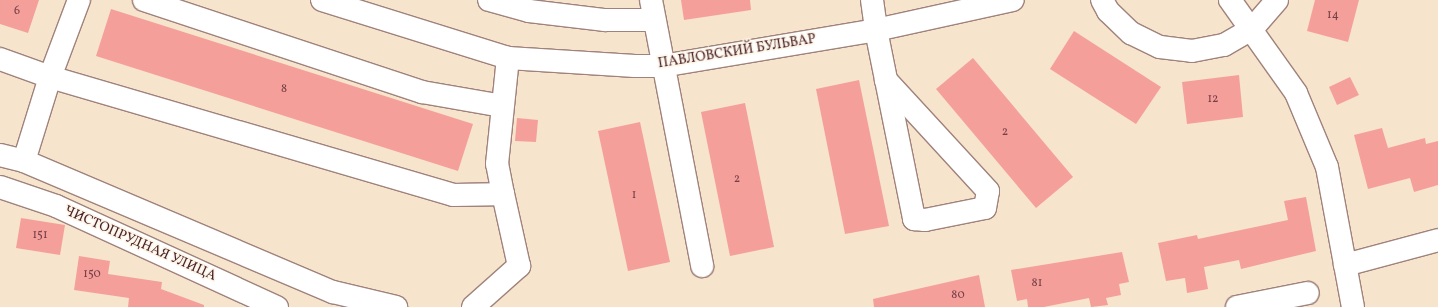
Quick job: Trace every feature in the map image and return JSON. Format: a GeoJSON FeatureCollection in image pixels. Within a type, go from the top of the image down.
{"type":"FeatureCollection","features":[{"type":"Feature","properties":{"kind":"street"},"geometry":{"type":"LineString","coordinates":[[24,161],[50,77],[79,0]]}},
{"type":"Feature","properties":{"kind":"street"},"geometry":{"type":"LineString","coordinates":[[144,0],[422,92],[502,106]]}},
{"type":"Feature","properties":{"kind":"street","name":"ПАВЛОВСКИЙ БУЛЬВАР"},"geometry":{"type":"LineString","coordinates":[[322,0],[357,5],[508,58],[577,64],[662,66],[876,30],[1013,0]]}},
{"type":"Feature","properties":{"kind":"street"},"geometry":{"type":"LineString","coordinates":[[488,0],[544,13],[605,20],[652,10],[702,266]]}},
{"type":"Feature","properties":{"kind":"street"},"geometry":{"type":"LineString","coordinates":[[872,0],[876,30],[886,80],[914,219],[925,220],[985,208],[988,191],[886,80]]}},
{"type":"Feature","properties":{"kind":"street"},"geometry":{"type":"LineString","coordinates":[[1102,0],[1108,11],[1131,33],[1160,47],[1192,51],[1224,45],[1252,30],[1277,0]]}},
{"type":"Feature","properties":{"kind":"street"},"geometry":{"type":"LineString","coordinates":[[1230,0],[1296,93],[1327,167],[1353,307]]}},
{"type":"Feature","properties":{"kind":"street"},"geometry":{"type":"LineString","coordinates":[[473,307],[519,266],[497,164],[508,58]]}},
{"type":"Feature","properties":{"kind":"street"},"geometry":{"type":"LineString","coordinates":[[0,59],[50,77],[453,195],[503,194]]}},
{"type":"Feature","properties":{"kind":"street"},"geometry":{"type":"LineString","coordinates":[[0,155],[24,161],[333,292],[396,307]]}},
{"type":"Feature","properties":{"kind":"street","name":"ЧИСТОПРУДНАЯ УЛИЦА"},"geometry":{"type":"LineString","coordinates":[[0,187],[56,206],[277,307]]}},
{"type":"Feature","properties":{"kind":"street"},"geometry":{"type":"LineString","coordinates":[[1346,265],[1438,240]]}},
{"type":"Feature","properties":{"kind":"street"},"geometry":{"type":"LineString","coordinates":[[1237,307],[1308,294]]}},
{"type":"Feature","properties":{"kind":"building"},"geometry":{"type":"Polygon","coordinates":[[[0,0],[39,0],[28,33],[0,24],[0,0]]]}},
{"type":"Feature","properties":{"kind":"building"},"geometry":{"type":"Polygon","coordinates":[[[681,0],[750,0],[751,10],[684,20],[681,0]]]}},
{"type":"Feature","properties":{"kind":"building"},"geometry":{"type":"Polygon","coordinates":[[[1315,0],[1359,0],[1348,42],[1307,31],[1315,0]]]}},
{"type":"Feature","properties":{"kind":"building"},"geometry":{"type":"Polygon","coordinates":[[[111,9],[473,124],[458,171],[96,56],[111,9]]]}},
{"type":"Feature","properties":{"kind":"building"},"geometry":{"type":"Polygon","coordinates":[[[1074,31],[1161,87],[1136,124],[1050,69],[1074,31]]]}},
{"type":"Feature","properties":{"kind":"building"},"geometry":{"type":"Polygon","coordinates":[[[973,58],[1073,177],[1036,208],[936,89],[973,58]]]}},
{"type":"Feature","properties":{"kind":"building"},"geometry":{"type":"Polygon","coordinates":[[[1239,75],[1243,117],[1187,124],[1182,82],[1239,75]]]}},
{"type":"Feature","properties":{"kind":"building"},"geometry":{"type":"Polygon","coordinates":[[[1350,77],[1359,95],[1337,105],[1329,87],[1350,77]]]}},
{"type":"Feature","properties":{"kind":"building"},"geometry":{"type":"Polygon","coordinates":[[[859,80],[889,226],[845,234],[816,89],[859,80]]]}},
{"type":"Feature","properties":{"kind":"building"},"geometry":{"type":"Polygon","coordinates":[[[745,103],[774,247],[730,256],[701,112],[745,103]]]}},
{"type":"Feature","properties":{"kind":"building"},"geometry":{"type":"Polygon","coordinates":[[[517,118],[538,120],[536,142],[515,141],[517,118]]]}},
{"type":"Feature","properties":{"kind":"building"},"geometry":{"type":"Polygon","coordinates":[[[640,122],[670,262],[628,271],[598,131],[640,122]]]}},
{"type":"Feature","properties":{"kind":"building"},"geometry":{"type":"Polygon","coordinates":[[[1382,128],[1388,148],[1425,138],[1426,144],[1438,141],[1438,185],[1414,192],[1410,178],[1368,189],[1354,135],[1382,128]]]}},
{"type":"Feature","properties":{"kind":"building"},"geometry":{"type":"Polygon","coordinates":[[[1306,197],[1316,251],[1241,269],[1239,260],[1204,267],[1208,289],[1187,293],[1185,278],[1166,281],[1158,243],[1197,235],[1198,239],[1288,220],[1284,201],[1306,197]]]}},
{"type":"Feature","properties":{"kind":"building"},"geometry":{"type":"Polygon","coordinates":[[[21,218],[65,225],[60,255],[16,248],[21,218]]]}},
{"type":"Feature","properties":{"kind":"building"},"geometry":{"type":"Polygon","coordinates":[[[1122,252],[1129,282],[1119,284],[1121,295],[1106,298],[1108,305],[1091,307],[1089,298],[1044,307],[1028,307],[1027,299],[1017,301],[1011,270],[1122,252]]]}},
{"type":"Feature","properties":{"kind":"building"},"geometry":{"type":"Polygon","coordinates":[[[79,256],[110,261],[108,274],[162,282],[161,289],[204,305],[204,307],[128,307],[129,298],[74,290],[79,256]]]}},
{"type":"Feature","properties":{"kind":"building"},"geometry":{"type":"Polygon","coordinates":[[[979,275],[985,307],[874,307],[873,299],[979,275]]]}}]}
